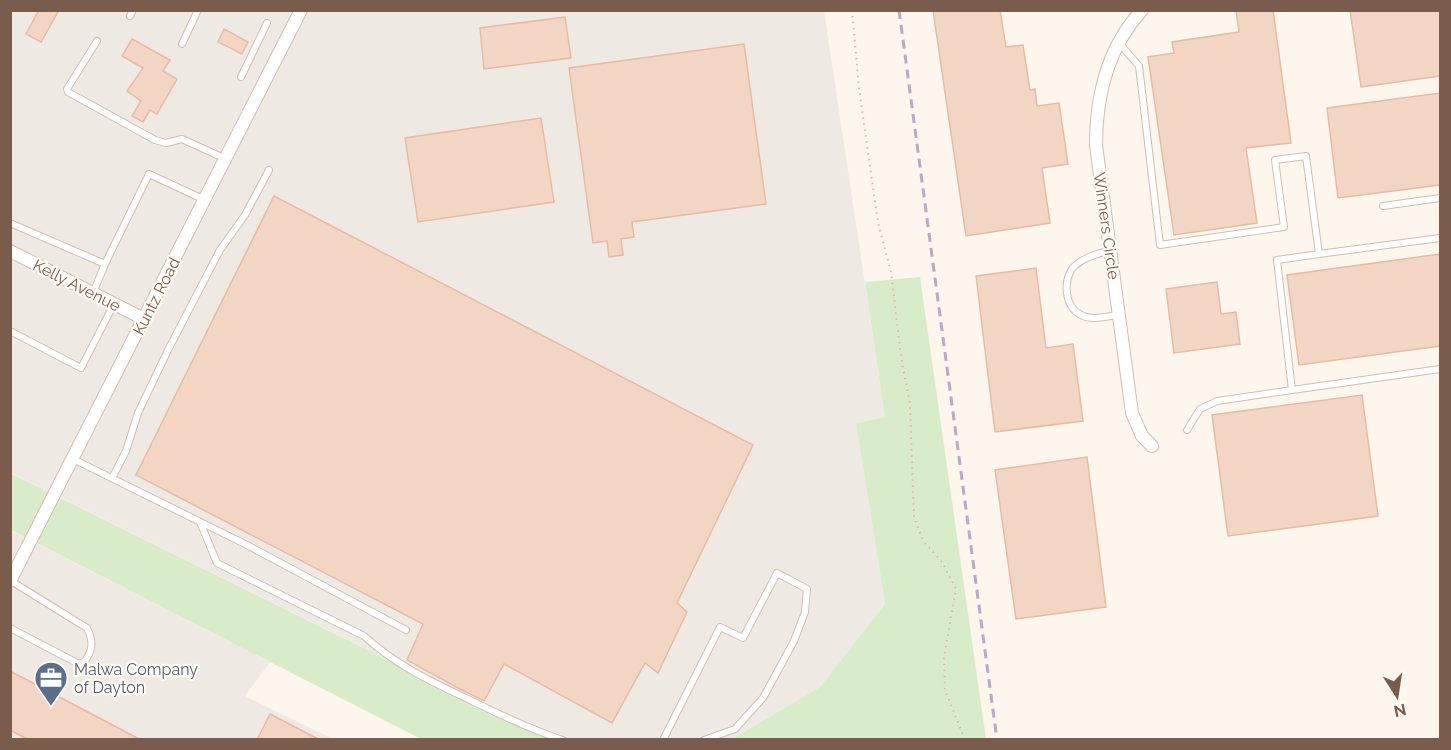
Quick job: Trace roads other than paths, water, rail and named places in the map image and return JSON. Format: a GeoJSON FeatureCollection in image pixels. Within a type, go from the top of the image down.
{"type":"FeatureCollection","features":[{"type":"Feature","properties":{"kind":"street","name":"Kuntz Road"},"geometry":{"type":"LineString","coordinates":[[11,581],[301,10]]}},
{"type":"Feature","properties":{"kind":"street","name":"Winners Circle"},"geometry":{"type":"LineString","coordinates":[[1142,10],[1119,42],[1106,71],[1099,96],[1096,145],[1132,413],[1142,436],[1152,446]]}},
{"type":"Feature","properties":{"kind":"street","name":"Kelly Avenue"},"geometry":{"type":"LineString","coordinates":[[10,251],[144,319]]}},
{"type":"Feature","properties":{"kind":"lane"},"geometry":{"type":"LineString","coordinates":[[182,44],[198,10]]}},
{"type":"Feature","properties":{"kind":"lane"},"geometry":{"type":"LineString","coordinates":[[241,77],[267,23]]}},
{"type":"Feature","properties":{"kind":"lane"},"geometry":{"type":"LineString","coordinates":[[97,41],[67,89],[68,92],[155,140],[166,143],[182,139],[226,159]]}},
{"type":"Feature","properties":{"kind":"lane"},"geometry":{"type":"LineString","coordinates":[[1119,42],[1139,66],[1160,245],[1284,227],[1275,160],[1306,156],[1318,254]]}},
{"type":"Feature","properties":{"kind":"lane"},"geometry":{"type":"LineString","coordinates":[[112,478],[126,450],[138,413],[168,350],[220,250],[245,215],[269,170]]}},
{"type":"Feature","properties":{"kind":"lane"},"geometry":{"type":"LineString","coordinates":[[93,293],[149,174],[206,201]]}},
{"type":"Feature","properties":{"kind":"lane"},"geometry":{"type":"LineString","coordinates":[[1383,206],[1440,198]]}},
{"type":"Feature","properties":{"kind":"lane"},"geometry":{"type":"LineString","coordinates":[[10,223],[105,264]]}},
{"type":"Feature","properties":{"kind":"lane"},"geometry":{"type":"LineString","coordinates":[[1292,390],[1277,260],[1440,238]]}},
{"type":"Feature","properties":{"kind":"lane"},"geometry":{"type":"LineString","coordinates":[[1110,250],[1085,259],[1072,269],[1066,285],[1068,301],[1080,315],[1094,318],[1119,315]]}},
{"type":"Feature","properties":{"kind":"lane"},"geometry":{"type":"LineString","coordinates":[[10,331],[81,368],[114,304]]}},
{"type":"Feature","properties":{"kind":"lane"},"geometry":{"type":"LineString","coordinates":[[1187,430],[1200,409],[1217,401],[1440,369]]}},
{"type":"Feature","properties":{"kind":"lane"},"geometry":{"type":"LineString","coordinates":[[73,459],[200,522],[406,630]]}},
{"type":"Feature","properties":{"kind":"lane"},"geometry":{"type":"LineString","coordinates":[[200,522],[217,563],[364,636],[384,654],[415,673],[534,730],[563,740]]}},
{"type":"Feature","properties":{"kind":"lane"},"geometry":{"type":"LineString","coordinates":[[663,740],[720,627],[743,638],[777,573],[807,589],[805,612],[794,641],[763,698],[735,729],[704,740]]}},
{"type":"Feature","properties":{"kind":"lane"},"geometry":{"type":"LineString","coordinates":[[10,628],[77,663],[83,663],[92,648],[92,637],[87,628],[11,581]]}},
{"type":"Feature","properties":{"kind":"railway"},"geometry":{"type":"LineString","coordinates":[[899,10],[997,740]]}},
{"type":"Feature","properties":{"kind":"place","name":"Malwa Company of Dayton"},"geometry":{"type":"Point","coordinates":[51,707]}}]}
